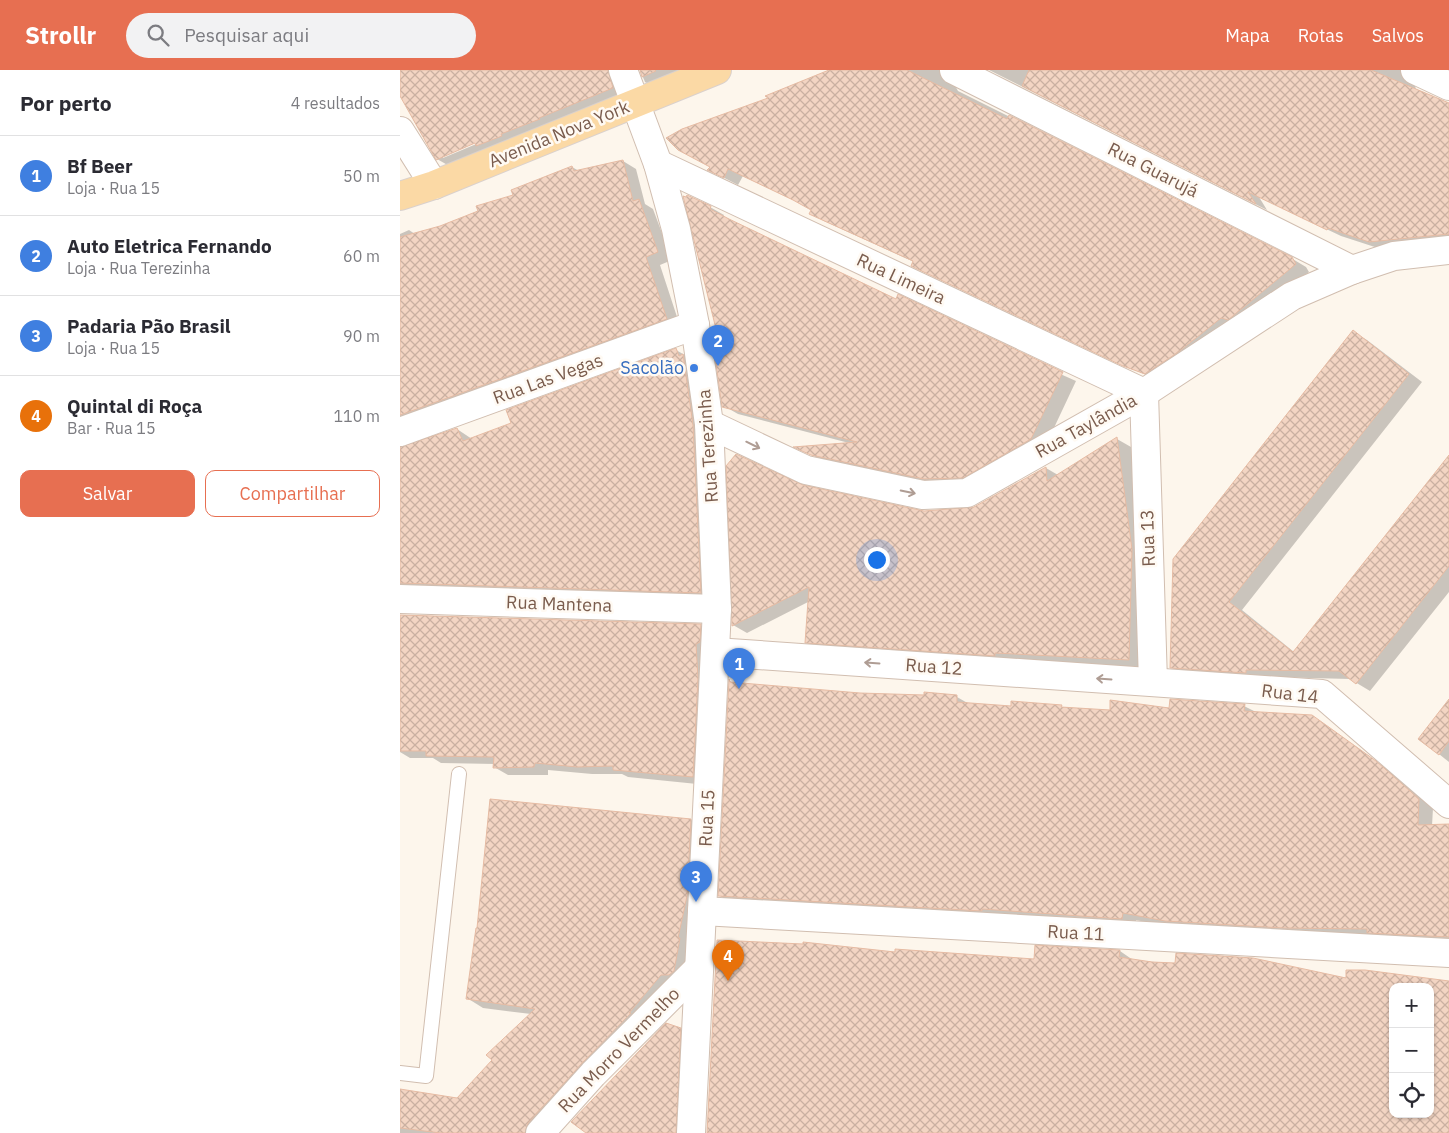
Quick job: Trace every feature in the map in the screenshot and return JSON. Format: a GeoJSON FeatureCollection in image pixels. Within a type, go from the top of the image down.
{"type":"FeatureCollection","features":[{"type":"Feature","properties":{"kind":"main road","name":"Avenida Nova York"},"geometry":{"type":"LineString","coordinates":[[400,196],[434,185],[717,70]]}},
{"type":"Feature","properties":{"kind":"street","name":"Rua Terezinha"},"geometry":{"type":"LineString","coordinates":[[623,70],[637,102],[658,164],[676,229],[695,326],[709,424],[717,609],[715,652]]}},
{"type":"Feature","properties":{"kind":"street","name":"Rua Guarujá"},"geometry":{"type":"LineString","coordinates":[[954,70],[1352,270]]}},
{"type":"Feature","properties":{"kind":"street"},"geometry":{"type":"LineString","coordinates":[[1415,70],[1449,86]]}},
{"type":"Feature","properties":{"kind":"street"},"geometry":{"type":"LineString","coordinates":[[400,131],[434,185]]}},
{"type":"Feature","properties":{"kind":"street","name":"Rua Limeira"},"geometry":{"type":"LineString","coordinates":[[658,164],[1144,393]]}},
{"type":"Feature","properties":{"kind":"street","name":"Rua Taylândia"},"geometry":{"type":"LineString","coordinates":[[709,424],[806,470],[923,495],[967,493],[1144,393],[1292,296],[1352,270],[1394,256],[1449,250]]}},
{"type":"Feature","properties":{"kind":"street","name":"Rua Las Vegas"},"geometry":{"type":"LineString","coordinates":[[400,432],[695,326]]}},
{"type":"Feature","properties":{"kind":"street","name":"Rua 13"},"geometry":{"type":"LineString","coordinates":[[1144,393],[1153,682]]}},
{"type":"Feature","properties":{"kind":"street","name":"Rua Mantena"},"geometry":{"type":"LineString","coordinates":[[400,598],[717,609]]}},
{"type":"Feature","properties":{"kind":"street","name":"Rua 12"},"geometry":{"type":"LineString","coordinates":[[715,652],[1153,682]]}},
{"type":"Feature","properties":{"kind":"street","name":"Rua 15"},"geometry":{"type":"LineString","coordinates":[[691,1133],[715,652]]}},
{"type":"Feature","properties":{"kind":"street","name":"Rua 14"},"geometry":{"type":"LineString","coordinates":[[1153,682],[1322,694],[1449,804]]}},
{"type":"Feature","properties":{"kind":"street","name":"Rua 11"},"geometry":{"type":"LineString","coordinates":[[702,911],[1322,947],[1449,952]]}},
{"type":"Feature","properties":{"kind":"street","name":"Rua Morro Vermelho"},"geometry":{"type":"LineString","coordinates":[[540,1133],[593,1074],[699,968]]}},
{"type":"Feature","properties":{"kind":"lane"},"geometry":{"type":"LineString","coordinates":[[400,1074],[426,1076],[459,774]]}},
{"type":"Feature","properties":{"kind":"building"},"geometry":{"type":"Polygon","coordinates":[[[400,70],[608,70],[613,88],[501,134],[502,136],[476,146],[475,143],[436,160],[400,96],[400,70]]]}},
{"type":"Feature","properties":{"kind":"building"},"geometry":{"type":"Polygon","coordinates":[[[640,70],[655,70],[656,71],[642,77],[640,70]]]}},
{"type":"Feature","properties":{"kind":"building"},"geometry":{"type":"Polygon","coordinates":[[[829,70],[907,70],[1007,119],[1009,115],[1292,257],[1296,264],[1228,320],[1221,318],[1177,353],[1145,374],[1123,366],[911,266],[913,261],[809,214],[811,210],[793,200],[728,169],[724,178],[707,170],[710,167],[678,150],[666,138],[682,129],[768,98],[765,96],[829,70]]]}},
{"type":"Feature","properties":{"kind":"building"},"geometry":{"type":"Polygon","coordinates":[[[1029,70],[1371,70],[1449,103],[1449,234],[1369,242],[1328,228],[1327,230],[1248,192],[1256,204],[1022,86],[1029,70]]]}},
{"type":"Feature","properties":{"kind":"building"},"geometry":{"type":"Polygon","coordinates":[[[623,160],[633,201],[639,199],[658,252],[646,257],[667,319],[400,415],[400,237],[440,226],[478,211],[476,206],[513,195],[511,190],[572,166],[574,171],[623,160]]]}},
{"type":"Feature","properties":{"kind":"building"},"geometry":{"type":"Polygon","coordinates":[[[687,195],[711,206],[710,209],[729,219],[896,299],[898,294],[1063,372],[1031,439],[963,478],[924,479],[811,455],[793,447],[857,442],[722,407],[713,343],[719,341],[683,196],[686,197],[687,195]]]}},
{"type":"Feature","properties":{"kind":"building"},"geometry":{"type":"Polygon","coordinates":[[[1353,330],[1409,374],[1229,602],[1293,652],[1449,455],[1449,566],[1356,684],[1339,671],[1246,670],[1246,673],[1170,668],[1173,559],[1353,330]]]}},
{"type":"Feature","properties":{"kind":"building"},"geometry":{"type":"Polygon","coordinates":[[[676,348],[679,356],[683,354],[693,425],[701,593],[400,583],[400,447],[457,428],[463,441],[511,423],[506,410],[676,348]]]}},
{"type":"Feature","properties":{"kind":"building"},"geometry":{"type":"Polygon","coordinates":[[[1117,437],[1132,549],[1129,660],[995,653],[995,656],[805,643],[809,587],[732,626],[726,466],[736,454],[803,485],[924,511],[974,507],[1046,467],[1047,481],[1117,437]]]}},
{"type":"Feature","properties":{"kind":"building"},"geometry":{"type":"Polygon","coordinates":[[[400,615],[701,624],[700,642],[696,644],[698,678],[693,777],[613,770],[613,766],[577,767],[535,763],[534,767],[493,768],[494,757],[426,756],[426,751],[400,751],[400,615]]]}},
{"type":"Feature","properties":{"kind":"building"},"geometry":{"type":"Polygon","coordinates":[[[729,679],[730,682],[860,693],[924,695],[924,692],[957,695],[957,702],[1011,706],[1011,701],[1110,710],[1110,700],[1169,708],[1170,699],[1245,704],[1244,711],[1312,715],[1376,761],[1419,799],[1418,825],[1449,824],[1449,937],[1367,933],[1367,929],[1283,928],[1165,921],[1123,913],[1122,919],[982,909],[982,911],[718,896],[729,679]]]}},
{"type":"Feature","properties":{"kind":"building"},"geometry":{"type":"Polygon","coordinates":[[[1449,699],[1449,741],[1439,755],[1418,739],[1449,699]]]}},
{"type":"Feature","properties":{"kind":"building"},"geometry":{"type":"Polygon","coordinates":[[[490,799],[691,819],[687,896],[678,938],[680,938],[674,971],[669,975],[661,975],[629,1013],[631,1013],[582,1063],[528,1123],[525,1133],[441,1133],[400,1128],[400,1089],[457,1098],[492,1060],[486,1055],[535,1009],[466,999],[477,928],[490,799]]]}},
{"type":"Feature","properties":{"kind":"building"},"geometry":{"type":"Polygon","coordinates":[[[717,940],[803,944],[803,942],[895,952],[895,949],[1034,959],[1035,945],[1120,950],[1119,957],[1152,962],[1175,963],[1176,953],[1253,958],[1346,978],[1346,970],[1365,970],[1449,981],[1449,1133],[707,1133],[717,940]]]}},
{"type":"Feature","properties":{"kind":"building"},"geometry":{"type":"Polygon","coordinates":[[[666,1023],[681,1028],[676,1133],[586,1133],[571,1122],[666,1023]]]}},
{"type":"Feature","properties":{"kind":"place","name":"Auto Eletrica Fernando"},"geometry":{"type":"Point","coordinates":[718,366]}},
{"type":"Feature","properties":{"kind":"place","name":"Sacolão"},"geometry":{"type":"Point","coordinates":[694,368]}},
{"type":"Feature","properties":{"kind":"place","name":"Bf Beer"},"geometry":{"type":"Point","coordinates":[739,689]}},
{"type":"Feature","properties":{"kind":"place","name":"Padaria Pão Brasil"},"geometry":{"type":"Point","coordinates":[696,902]}},
{"type":"Feature","properties":{"kind":"place","name":"Quintal di Roça"},"geometry":{"type":"Point","coordinates":[728,981]}}]}
